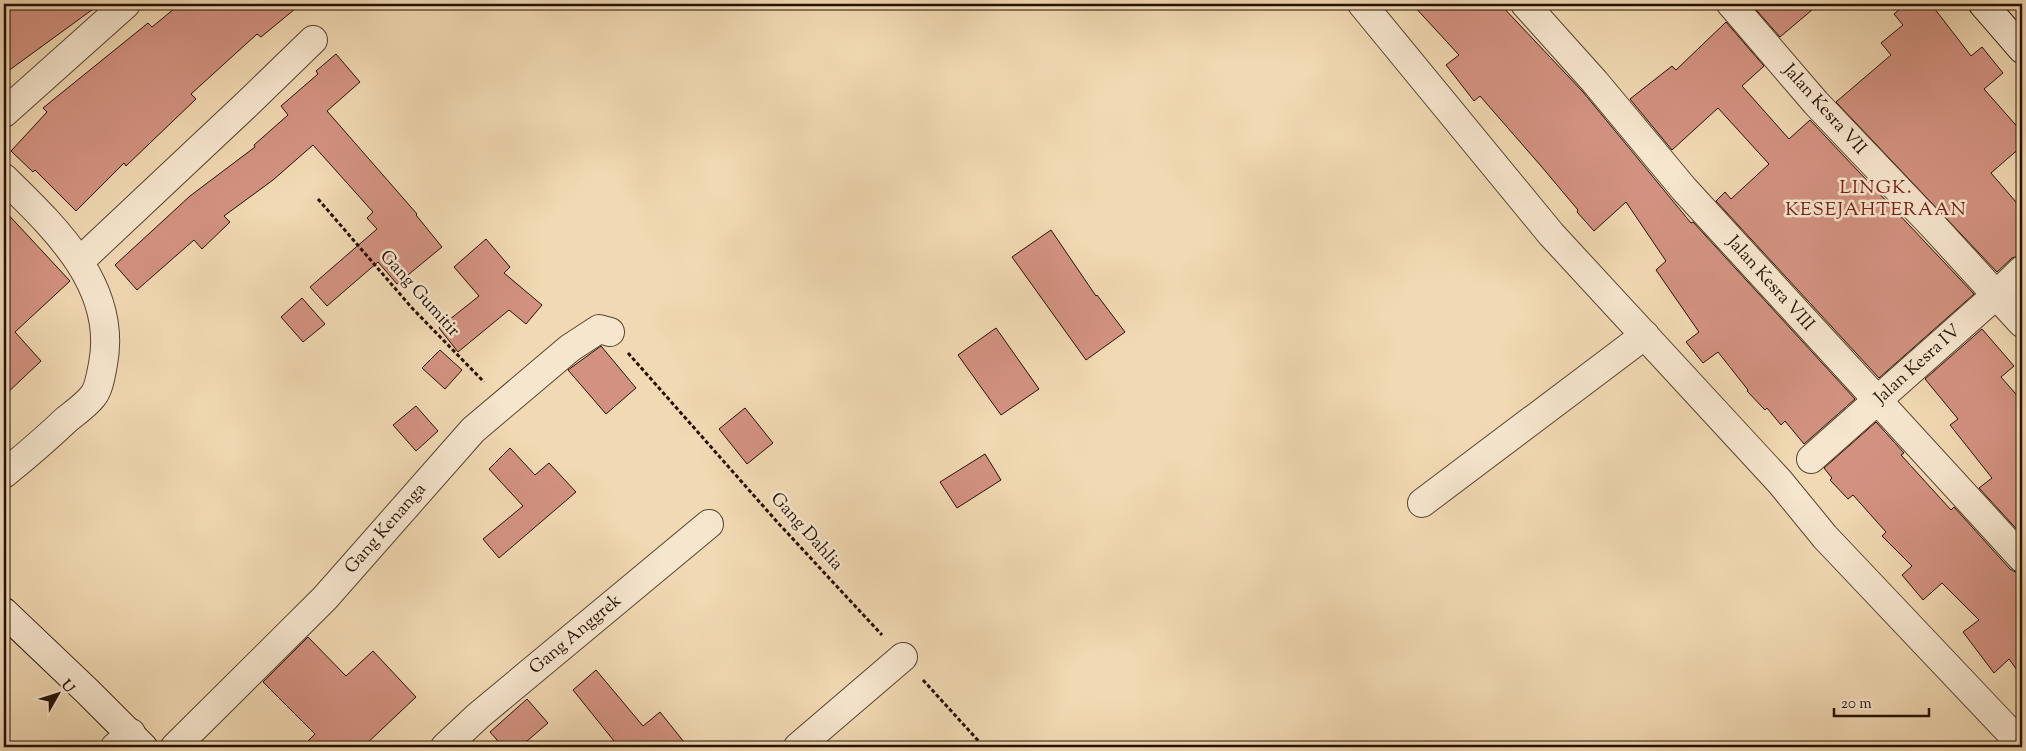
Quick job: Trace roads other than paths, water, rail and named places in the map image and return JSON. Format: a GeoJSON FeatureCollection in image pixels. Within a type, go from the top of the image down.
{"type":"FeatureCollection","features":[{"type":"Feature","properties":{"kind":"street"},"geometry":{"type":"LineString","coordinates":[[4,113],[126,4]]}},
{"type":"Feature","properties":{"kind":"street"},"geometry":{"type":"LineString","coordinates":[[1362,4],[1551,234],[1780,482],[1825,537],[2022,745]]}},
{"type":"Feature","properties":{"kind":"street","name":"Jalan Kesra VII"},"geometry":{"type":"LineString","coordinates":[[1731,4],[1816,103],[1935,228],[2022,324]]}},
{"type":"Feature","properties":{"kind":"street"},"geometry":{"type":"LineString","coordinates":[[1983,4],[2022,49]]}},
{"type":"Feature","properties":{"kind":"street","name":"Jalan Kesra VIII"},"geometry":{"type":"LineString","coordinates":[[1536,7],[1595,82],[1684,189],[1877,402],[2022,558]]}},
{"type":"Feature","properties":{"kind":"street"},"geometry":{"type":"LineString","coordinates":[[80,261],[313,40]]}},
{"type":"Feature","properties":{"kind":"street"},"geometry":{"type":"LineString","coordinates":[[4,178],[58,234],[80,261],[98,300],[105,338],[101,376],[94,395],[4,474]]}},
{"type":"Feature","properties":{"kind":"street","name":"Jalan Kesra IV"},"geometry":{"type":"LineString","coordinates":[[1812,459],[2022,270]]}},
{"type":"Feature","properties":{"kind":"street","name":"Gang Kenanga"},"geometry":{"type":"LineString","coordinates":[[175,747],[325,598],[473,430],[570,348],[599,329],[610,332]]}},
{"type":"Feature","properties":{"kind":"street"},"geometry":{"type":"LineString","coordinates":[[1422,503],[1645,335]]}},
{"type":"Feature","properties":{"kind":"street","name":"Gang Anggrek"},"geometry":{"type":"LineString","coordinates":[[457,744],[478,716],[709,524]]}},
{"type":"Feature","properties":{"kind":"street"},"geometry":{"type":"LineString","coordinates":[[4,612],[130,742]]}},
{"type":"Feature","properties":{"kind":"street"},"geometry":{"type":"LineString","coordinates":[[798,747],[902,657]]}},
{"type":"Feature","properties":{"kind":"district","name":"LINGK. KESEJAHTERAAN"},"geometry":{"type":"Point","coordinates":[1876,199]}}]}
